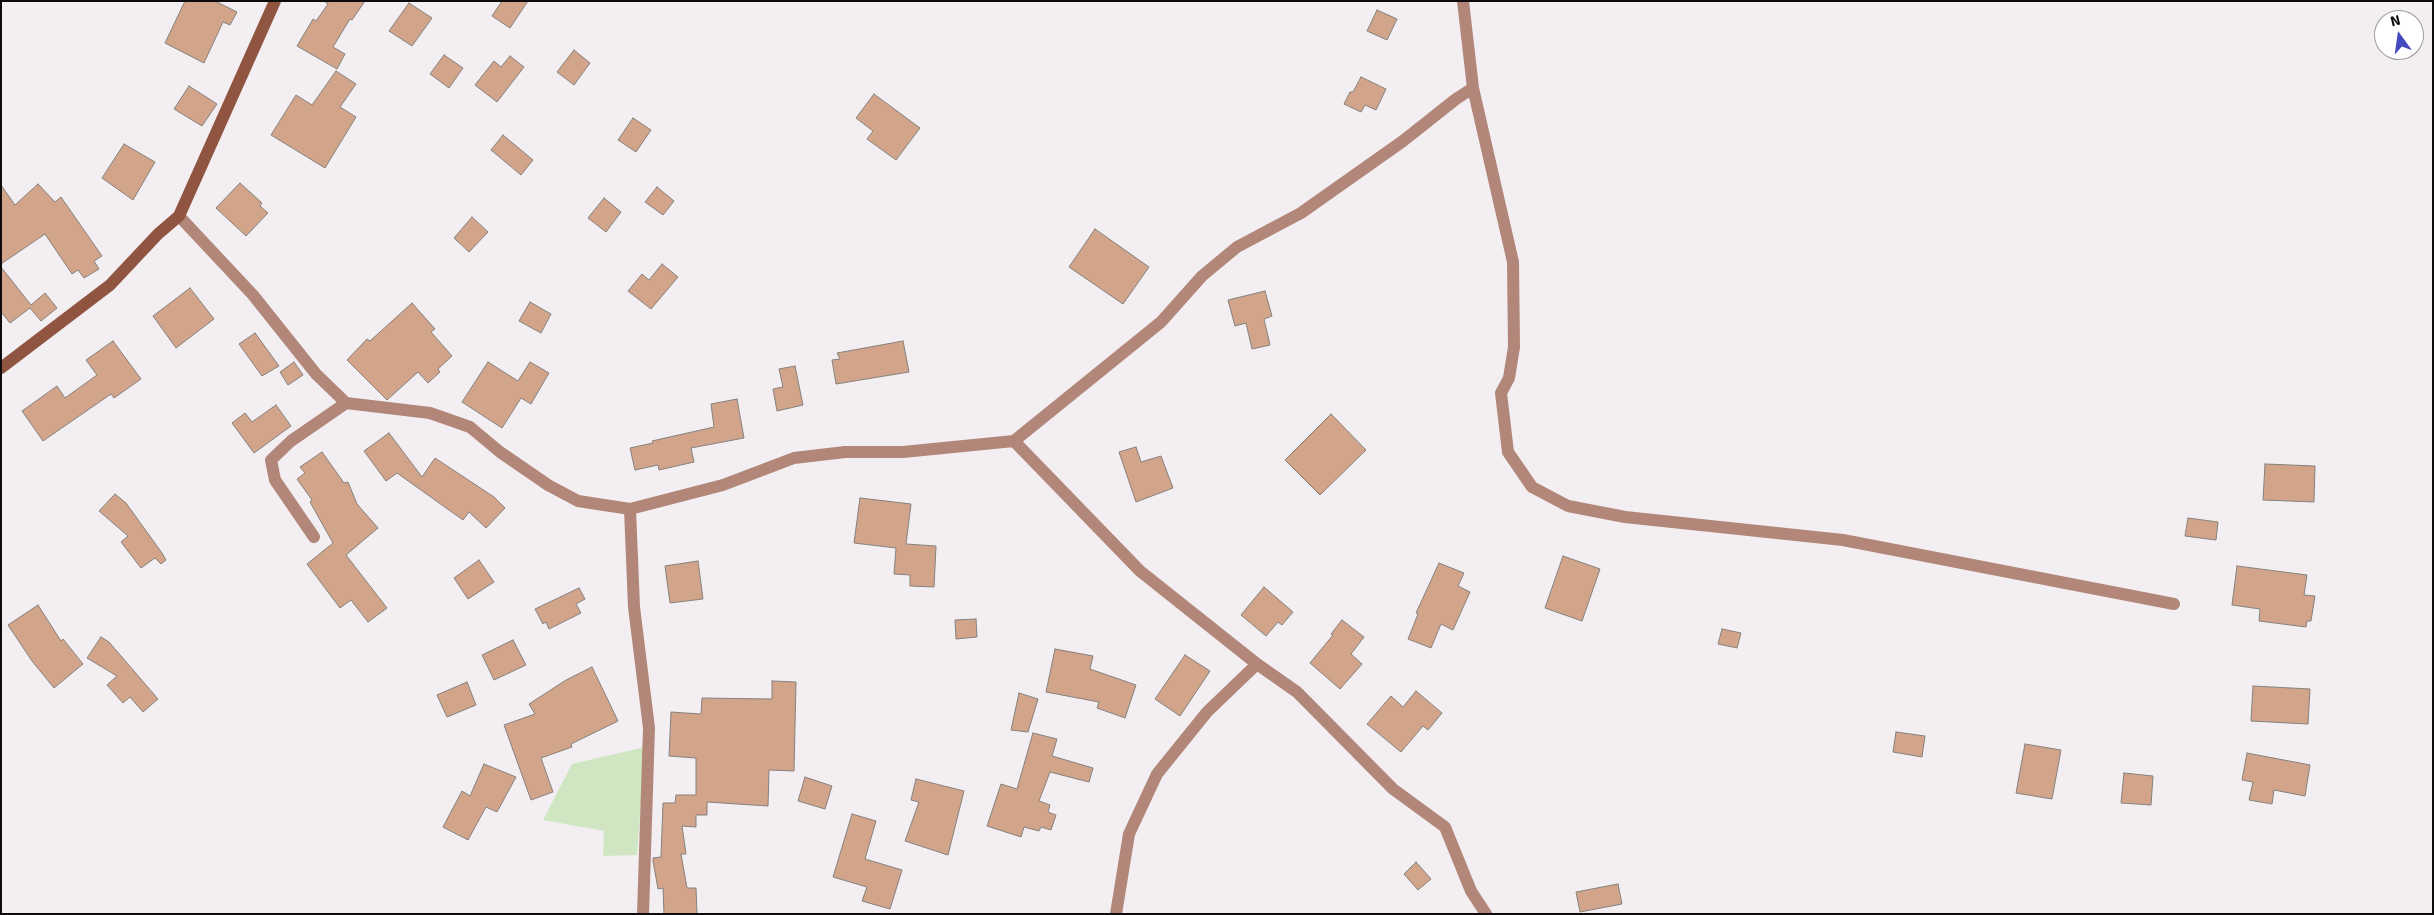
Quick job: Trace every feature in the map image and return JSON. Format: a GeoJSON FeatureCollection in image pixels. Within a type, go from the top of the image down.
{"type":"FeatureCollection","features":[{"type":"Feature","properties":{"kind":"main road"},"geometry":{"type":"LineString","coordinates":[[1,368],[110,285],[158,234],[179,216],[275,1]]}},
{"type":"Feature","properties":{"kind":"street"},"geometry":{"type":"LineString","coordinates":[[1463,1],[1473,88],[1513,262],[1514,347],[1510,378],[1501,394],[1508,452],[1532,487],[1568,506],[1625,517],[1843,540],[2174,604]]}},
{"type":"Feature","properties":{"kind":"street"},"geometry":{"type":"LineString","coordinates":[[179,216],[254,295],[316,374],[346,403],[430,413],[470,427],[500,452],[548,485],[578,501],[630,510],[723,485],[794,458],[845,452],[903,452],[1014,441],[1161,322],[1202,276],[1237,247],[1301,212],[1403,141],[1473,88]]}},
{"type":"Feature","properties":{"kind":"street"},"geometry":{"type":"LineString","coordinates":[[314,537],[275,480],[271,460],[291,441],[346,403]]}},
{"type":"Feature","properties":{"kind":"street"},"geometry":{"type":"LineString","coordinates":[[1014,441],[1140,571],[1257,664],[1297,692],[1393,789],[1445,827],[1471,891],[1486,914]]}},
{"type":"Feature","properties":{"kind":"street"},"geometry":{"type":"LineString","coordinates":[[630,510],[634,606],[649,728],[643,914]]}},
{"type":"Feature","properties":{"kind":"street"},"geometry":{"type":"LineString","coordinates":[[1116,914],[1130,834],[1157,774],[1207,712],[1257,664]]}},
{"type":"Feature","properties":{"kind":"green space"},"geometry":{"type":"Polygon","coordinates":[[[645,747],[637,855],[603,856],[604,831],[543,820],[572,764],[645,747]]]}},
{"type":"Feature","properties":{"kind":"building"},"geometry":{"type":"Polygon","coordinates":[[[185,1],[215,1],[237,12],[230,25],[223,22],[204,63],[165,43],[185,1]]]}},
{"type":"Feature","properties":{"kind":"building"},"geometry":{"type":"Polygon","coordinates":[[[324,1],[365,1],[352,20],[350,19],[333,47],[345,54],[337,69],[297,46],[313,19],[316,21],[328,4],[324,1]]]}},
{"type":"Feature","properties":{"kind":"building"},"geometry":{"type":"Polygon","coordinates":[[[502,1],[528,1],[510,28],[492,16],[502,1]]]}},
{"type":"Feature","properties":{"kind":"building"},"geometry":{"type":"Polygon","coordinates":[[[409,3],[432,18],[412,46],[389,31],[409,3]]]}},
{"type":"Feature","properties":{"kind":"building"},"geometry":{"type":"Polygon","coordinates":[[[1377,10],[1397,19],[1387,40],[1367,31],[1377,10]]]}},
{"type":"Feature","properties":{"kind":"building"},"geometry":{"type":"Polygon","coordinates":[[[574,50],[590,63],[574,85],[557,72],[574,50]]]}},
{"type":"Feature","properties":{"kind":"building"},"geometry":{"type":"Polygon","coordinates":[[[444,55],[463,68],[449,88],[430,74],[444,55]]]}},
{"type":"Feature","properties":{"kind":"building"},"geometry":{"type":"Polygon","coordinates":[[[510,56],[524,67],[497,102],[475,85],[494,61],[501,67],[510,56]]]}},
{"type":"Feature","properties":{"kind":"building"},"geometry":{"type":"Polygon","coordinates":[[[336,71],[356,84],[340,107],[356,117],[325,168],[271,135],[296,95],[312,105],[336,71]]]}},
{"type":"Feature","properties":{"kind":"building"},"geometry":{"type":"Polygon","coordinates":[[[1361,77],[1386,89],[1376,110],[1365,105],[1361,112],[1344,104],[1361,77]]]}},
{"type":"Feature","properties":{"kind":"building"},"geometry":{"type":"Polygon","coordinates":[[[189,86],[217,104],[202,126],[174,109],[189,86]]]}},
{"type":"Feature","properties":{"kind":"building"},"geometry":{"type":"Polygon","coordinates":[[[874,94],[920,128],[896,160],[867,139],[873,131],[856,118],[874,94]]]}},
{"type":"Feature","properties":{"kind":"building"},"geometry":{"type":"Polygon","coordinates":[[[633,118],[651,130],[636,152],[618,140],[633,118]]]}},
{"type":"Feature","properties":{"kind":"building"},"geometry":{"type":"Polygon","coordinates":[[[503,135],[533,160],[521,175],[491,150],[503,135]]]}},
{"type":"Feature","properties":{"kind":"building"},"geometry":{"type":"Polygon","coordinates":[[[124,144],[155,162],[133,200],[102,178],[124,144]]]}},
{"type":"Feature","properties":{"kind":"building"},"geometry":{"type":"Polygon","coordinates":[[[240,183],[262,203],[260,206],[268,213],[246,236],[216,208],[240,183]]]}},
{"type":"Feature","properties":{"kind":"building"},"geometry":{"type":"Polygon","coordinates":[[[38,184],[55,202],[61,197],[102,256],[94,261],[99,269],[84,278],[78,270],[72,274],[45,234],[1,264],[1,185],[15,205],[38,184]]]}},
{"type":"Feature","properties":{"kind":"building"},"geometry":{"type":"Polygon","coordinates":[[[657,187],[674,201],[663,215],[645,202],[657,187]]]}},
{"type":"Feature","properties":{"kind":"building"},"geometry":{"type":"Polygon","coordinates":[[[604,198],[621,212],[606,232],[588,218],[604,198]]]}},
{"type":"Feature","properties":{"kind":"building"},"geometry":{"type":"Polygon","coordinates":[[[472,217],[488,232],[469,252],[454,238],[472,217]]]}},
{"type":"Feature","properties":{"kind":"building"},"geometry":{"type":"Polygon","coordinates":[[[1095,229],[1149,267],[1123,304],[1069,267],[1095,229]]]}},
{"type":"Feature","properties":{"kind":"building"},"geometry":{"type":"Polygon","coordinates":[[[662,264],[678,277],[651,309],[628,291],[642,274],[649,280],[662,264]]]}},
{"type":"Feature","properties":{"kind":"building"},"geometry":{"type":"Polygon","coordinates":[[[1,267],[31,305],[45,293],[57,308],[41,321],[30,308],[10,323],[1,312],[1,267]]]}},
{"type":"Feature","properties":{"kind":"building"},"geometry":{"type":"Polygon","coordinates":[[[190,288],[214,319],[176,348],[153,316],[190,288]]]}},
{"type":"Feature","properties":{"kind":"building"},"geometry":{"type":"Polygon","coordinates":[[[1265,291],[1272,316],[1264,319],[1270,345],[1252,349],[1246,323],[1235,326],[1228,300],[1265,291]]]}},
{"type":"Feature","properties":{"kind":"building"},"geometry":{"type":"Polygon","coordinates":[[[530,302],[551,314],[541,333],[519,321],[530,302]]]}},
{"type":"Feature","properties":{"kind":"building"},"geometry":{"type":"Polygon","coordinates":[[[412,303],[435,329],[431,332],[452,356],[438,369],[440,372],[428,383],[418,372],[387,400],[347,360],[367,339],[370,341],[412,303]]]}},
{"type":"Feature","properties":{"kind":"building"},"geometry":{"type":"Polygon","coordinates":[[[255,333],[279,366],[262,376],[239,344],[255,333]]]}},
{"type":"Feature","properties":{"kind":"building"},"geometry":{"type":"Polygon","coordinates":[[[113,341],[141,379],[114,398],[111,394],[43,441],[22,411],[57,386],[65,398],[97,375],[86,360],[113,341]]]}},
{"type":"Feature","properties":{"kind":"building"},"geometry":{"type":"Polygon","coordinates":[[[903,341],[909,372],[836,384],[832,360],[840,359],[837,353],[903,341]]]}},
{"type":"Feature","properties":{"kind":"building"},"geometry":{"type":"Polygon","coordinates":[[[294,362],[303,375],[288,385],[280,372],[294,362]]]}},
{"type":"Feature","properties":{"kind":"building"},"geometry":{"type":"Polygon","coordinates":[[[488,362],[518,381],[530,362],[549,373],[531,404],[521,398],[502,428],[462,402],[488,362]]]}},
{"type":"Feature","properties":{"kind":"building"},"geometry":{"type":"Polygon","coordinates":[[[795,366],[803,405],[777,411],[773,389],[783,387],[779,369],[795,366]]]}},
{"type":"Feature","properties":{"kind":"building"},"geometry":{"type":"Polygon","coordinates":[[[737,399],[744,438],[691,448],[694,462],[659,470],[658,465],[635,470],[630,448],[714,427],[711,404],[737,399]]]}},
{"type":"Feature","properties":{"kind":"building"},"geometry":{"type":"Polygon","coordinates":[[[276,405],[291,426],[254,453],[232,423],[245,413],[252,422],[276,405]]]}},
{"type":"Feature","properties":{"kind":"building"},"geometry":{"type":"Polygon","coordinates":[[[1331,414],[1366,450],[1320,495],[1285,460],[1331,414]]]}},
{"type":"Feature","properties":{"kind":"building"},"geometry":{"type":"Polygon","coordinates":[[[389,433],[422,477],[435,458],[494,497],[505,508],[486,528],[469,512],[463,520],[397,473],[386,481],[364,451],[389,433]]]}},
{"type":"Feature","properties":{"kind":"building"},"geometry":{"type":"Polygon","coordinates":[[[1136,447],[1141,462],[1161,456],[1173,488],[1136,502],[1119,452],[1136,447]]]}},
{"type":"Feature","properties":{"kind":"building"},"geometry":{"type":"Polygon","coordinates":[[[322,452],[344,483],[348,482],[357,504],[378,528],[346,555],[387,608],[368,622],[351,600],[340,608],[307,564],[333,543],[310,502],[312,500],[297,479],[305,473],[300,467],[322,452]]]}},
{"type":"Feature","properties":{"kind":"building"},"geometry":{"type":"Polygon","coordinates":[[[2265,464],[2315,466],[2314,502],[2263,500],[2265,464]]]}},
{"type":"Feature","properties":{"kind":"building"},"geometry":{"type":"Polygon","coordinates":[[[115,494],[126,503],[162,553],[166,560],[161,564],[155,558],[141,568],[121,542],[128,536],[99,511],[115,494]]]}},
{"type":"Feature","properties":{"kind":"building"},"geometry":{"type":"Polygon","coordinates":[[[860,498],[911,504],[906,544],[936,546],[934,587],[910,586],[910,575],[894,574],[896,548],[854,543],[860,498]]]}},
{"type":"Feature","properties":{"kind":"building"},"geometry":{"type":"Polygon","coordinates":[[[2188,518],[2218,522],[2216,540],[2185,536],[2188,518]]]}},
{"type":"Feature","properties":{"kind":"building"},"geometry":{"type":"Polygon","coordinates":[[[1563,556],[1600,569],[1582,621],[1545,608],[1563,556]]]}},
{"type":"Feature","properties":{"kind":"building"},"geometry":{"type":"Polygon","coordinates":[[[479,560],[494,582],[468,599],[454,578],[479,560]]]}},
{"type":"Feature","properties":{"kind":"building"},"geometry":{"type":"Polygon","coordinates":[[[698,561],[703,599],[670,603],[665,566],[698,561]]]}},
{"type":"Feature","properties":{"kind":"building"},"geometry":{"type":"Polygon","coordinates":[[[1439,563],[1464,573],[1458,586],[1470,592],[1453,630],[1441,624],[1431,648],[1408,639],[1418,614],[1416,613],[1439,563]]]}},
{"type":"Feature","properties":{"kind":"building"},"geometry":{"type":"Polygon","coordinates":[[[2237,566],[2307,575],[2304,595],[2315,596],[2311,621],[2307,621],[2306,627],[2259,621],[2260,609],[2232,605],[2237,566]]]}},
{"type":"Feature","properties":{"kind":"building"},"geometry":{"type":"Polygon","coordinates":[[[1264,587],[1293,612],[1282,625],[1278,622],[1266,636],[1241,615],[1264,587]]]}},
{"type":"Feature","properties":{"kind":"building"},"geometry":{"type":"Polygon","coordinates":[[[579,588],[585,599],[576,604],[581,613],[549,629],[546,622],[543,624],[535,609],[579,588]]]}},
{"type":"Feature","properties":{"kind":"building"},"geometry":{"type":"Polygon","coordinates":[[[38,605],[61,641],[63,639],[83,664],[54,688],[32,661],[8,625],[38,605]]]}},
{"type":"Feature","properties":{"kind":"building"},"geometry":{"type":"Polygon","coordinates":[[[976,619],[977,637],[956,639],[955,620],[976,619]]]}},
{"type":"Feature","properties":{"kind":"building"},"geometry":{"type":"Polygon","coordinates":[[[1342,620],[1364,637],[1351,654],[1362,664],[1340,689],[1310,663],[1333,635],[1331,634],[1342,620]]]}},
{"type":"Feature","properties":{"kind":"building"},"geometry":{"type":"Polygon","coordinates":[[[1722,629],[1741,633],[1737,648],[1718,644],[1722,629]]]}},
{"type":"Feature","properties":{"kind":"building"},"geometry":{"type":"Polygon","coordinates":[[[101,637],[109,642],[158,699],[143,712],[130,697],[123,703],[107,685],[117,676],[87,658],[101,637]]]}},
{"type":"Feature","properties":{"kind":"building"},"geometry":{"type":"Polygon","coordinates":[[[513,640],[526,665],[494,680],[482,655],[513,640]]]}},
{"type":"Feature","properties":{"kind":"building"},"geometry":{"type":"Polygon","coordinates":[[[1055,649],[1093,656],[1090,669],[1136,685],[1125,718],[1097,708],[1099,702],[1046,692],[1055,649]]]}},
{"type":"Feature","properties":{"kind":"building"},"geometry":{"type":"Polygon","coordinates":[[[1185,655],[1210,671],[1180,716],[1155,699],[1185,655]]]}},
{"type":"Feature","properties":{"kind":"building"},"geometry":{"type":"Polygon","coordinates":[[[592,667],[618,721],[571,744],[572,747],[541,758],[553,792],[531,800],[504,725],[535,714],[529,704],[566,680],[592,667]]]}},
{"type":"Feature","properties":{"kind":"building"},"geometry":{"type":"Polygon","coordinates":[[[772,681],[796,682],[794,771],[769,770],[768,806],[707,802],[707,815],[696,815],[696,827],[682,826],[686,854],[681,854],[687,888],[696,888],[697,914],[664,914],[663,888],[658,889],[653,861],[653,858],[661,857],[663,803],[675,803],[676,795],[696,795],[696,758],[669,756],[671,712],[701,714],[702,698],[772,699],[772,681]]]}},
{"type":"Feature","properties":{"kind":"building"},"geometry":{"type":"Polygon","coordinates":[[[467,682],[476,705],[447,717],[437,695],[467,682]]]}},
{"type":"Feature","properties":{"kind":"building"},"geometry":{"type":"Polygon","coordinates":[[[2253,686],[2310,689],[2308,724],[2251,721],[2253,686]]]}},
{"type":"Feature","properties":{"kind":"building"},"geometry":{"type":"Polygon","coordinates":[[[1416,691],[1442,713],[1428,730],[1423,726],[1401,752],[1367,724],[1391,696],[1403,707],[1416,691]]]}},
{"type":"Feature","properties":{"kind":"building"},"geometry":{"type":"Polygon","coordinates":[[[1019,693],[1038,699],[1028,732],[1011,730],[1019,693]]]}},
{"type":"Feature","properties":{"kind":"building"},"geometry":{"type":"Polygon","coordinates":[[[1896,732],[1925,736],[1922,757],[1893,752],[1896,732]]]}},
{"type":"Feature","properties":{"kind":"building"},"geometry":{"type":"Polygon","coordinates":[[[1033,733],[1057,739],[1052,756],[1093,768],[1089,782],[1050,772],[1039,801],[1050,805],[1048,812],[1056,815],[1051,830],[1041,827],[1039,831],[1024,827],[1021,837],[987,826],[1001,784],[1017,789],[1033,733]]]}},
{"type":"Feature","properties":{"kind":"building"},"geometry":{"type":"Polygon","coordinates":[[[2025,744],[2061,750],[2052,799],[2016,793],[2025,744]]]}},
{"type":"Feature","properties":{"kind":"building"},"geometry":{"type":"Polygon","coordinates":[[[2247,753],[2310,765],[2305,796],[2274,790],[2272,804],[2249,800],[2253,782],[2242,780],[2247,753]]]}},
{"type":"Feature","properties":{"kind":"building"},"geometry":{"type":"Polygon","coordinates":[[[484,764],[516,777],[497,812],[486,807],[468,840],[443,827],[462,791],[470,796],[484,764]]]}},
{"type":"Feature","properties":{"kind":"building"},"geometry":{"type":"Polygon","coordinates":[[[2124,773],[2153,776],[2151,805],[2121,803],[2124,773]]]}},
{"type":"Feature","properties":{"kind":"building"},"geometry":{"type":"Polygon","coordinates":[[[805,777],[832,786],[825,809],[798,801],[805,777]]]}},
{"type":"Feature","properties":{"kind":"building"},"geometry":{"type":"Polygon","coordinates":[[[916,779],[964,791],[948,855],[905,841],[919,802],[911,800],[916,779]]]}},
{"type":"Feature","properties":{"kind":"building"},"geometry":{"type":"Polygon","coordinates":[[[852,814],[876,821],[865,859],[902,870],[890,909],[862,901],[867,887],[833,877],[852,814]]]}},
{"type":"Feature","properties":{"kind":"building"},"geometry":{"type":"Polygon","coordinates":[[[1416,862],[1431,879],[1418,890],[1404,874],[1416,862]]]}},
{"type":"Feature","properties":{"kind":"building"},"geometry":{"type":"Polygon","coordinates":[[[1618,884],[1622,904],[1580,912],[1576,892],[1618,884]]]}}]}
